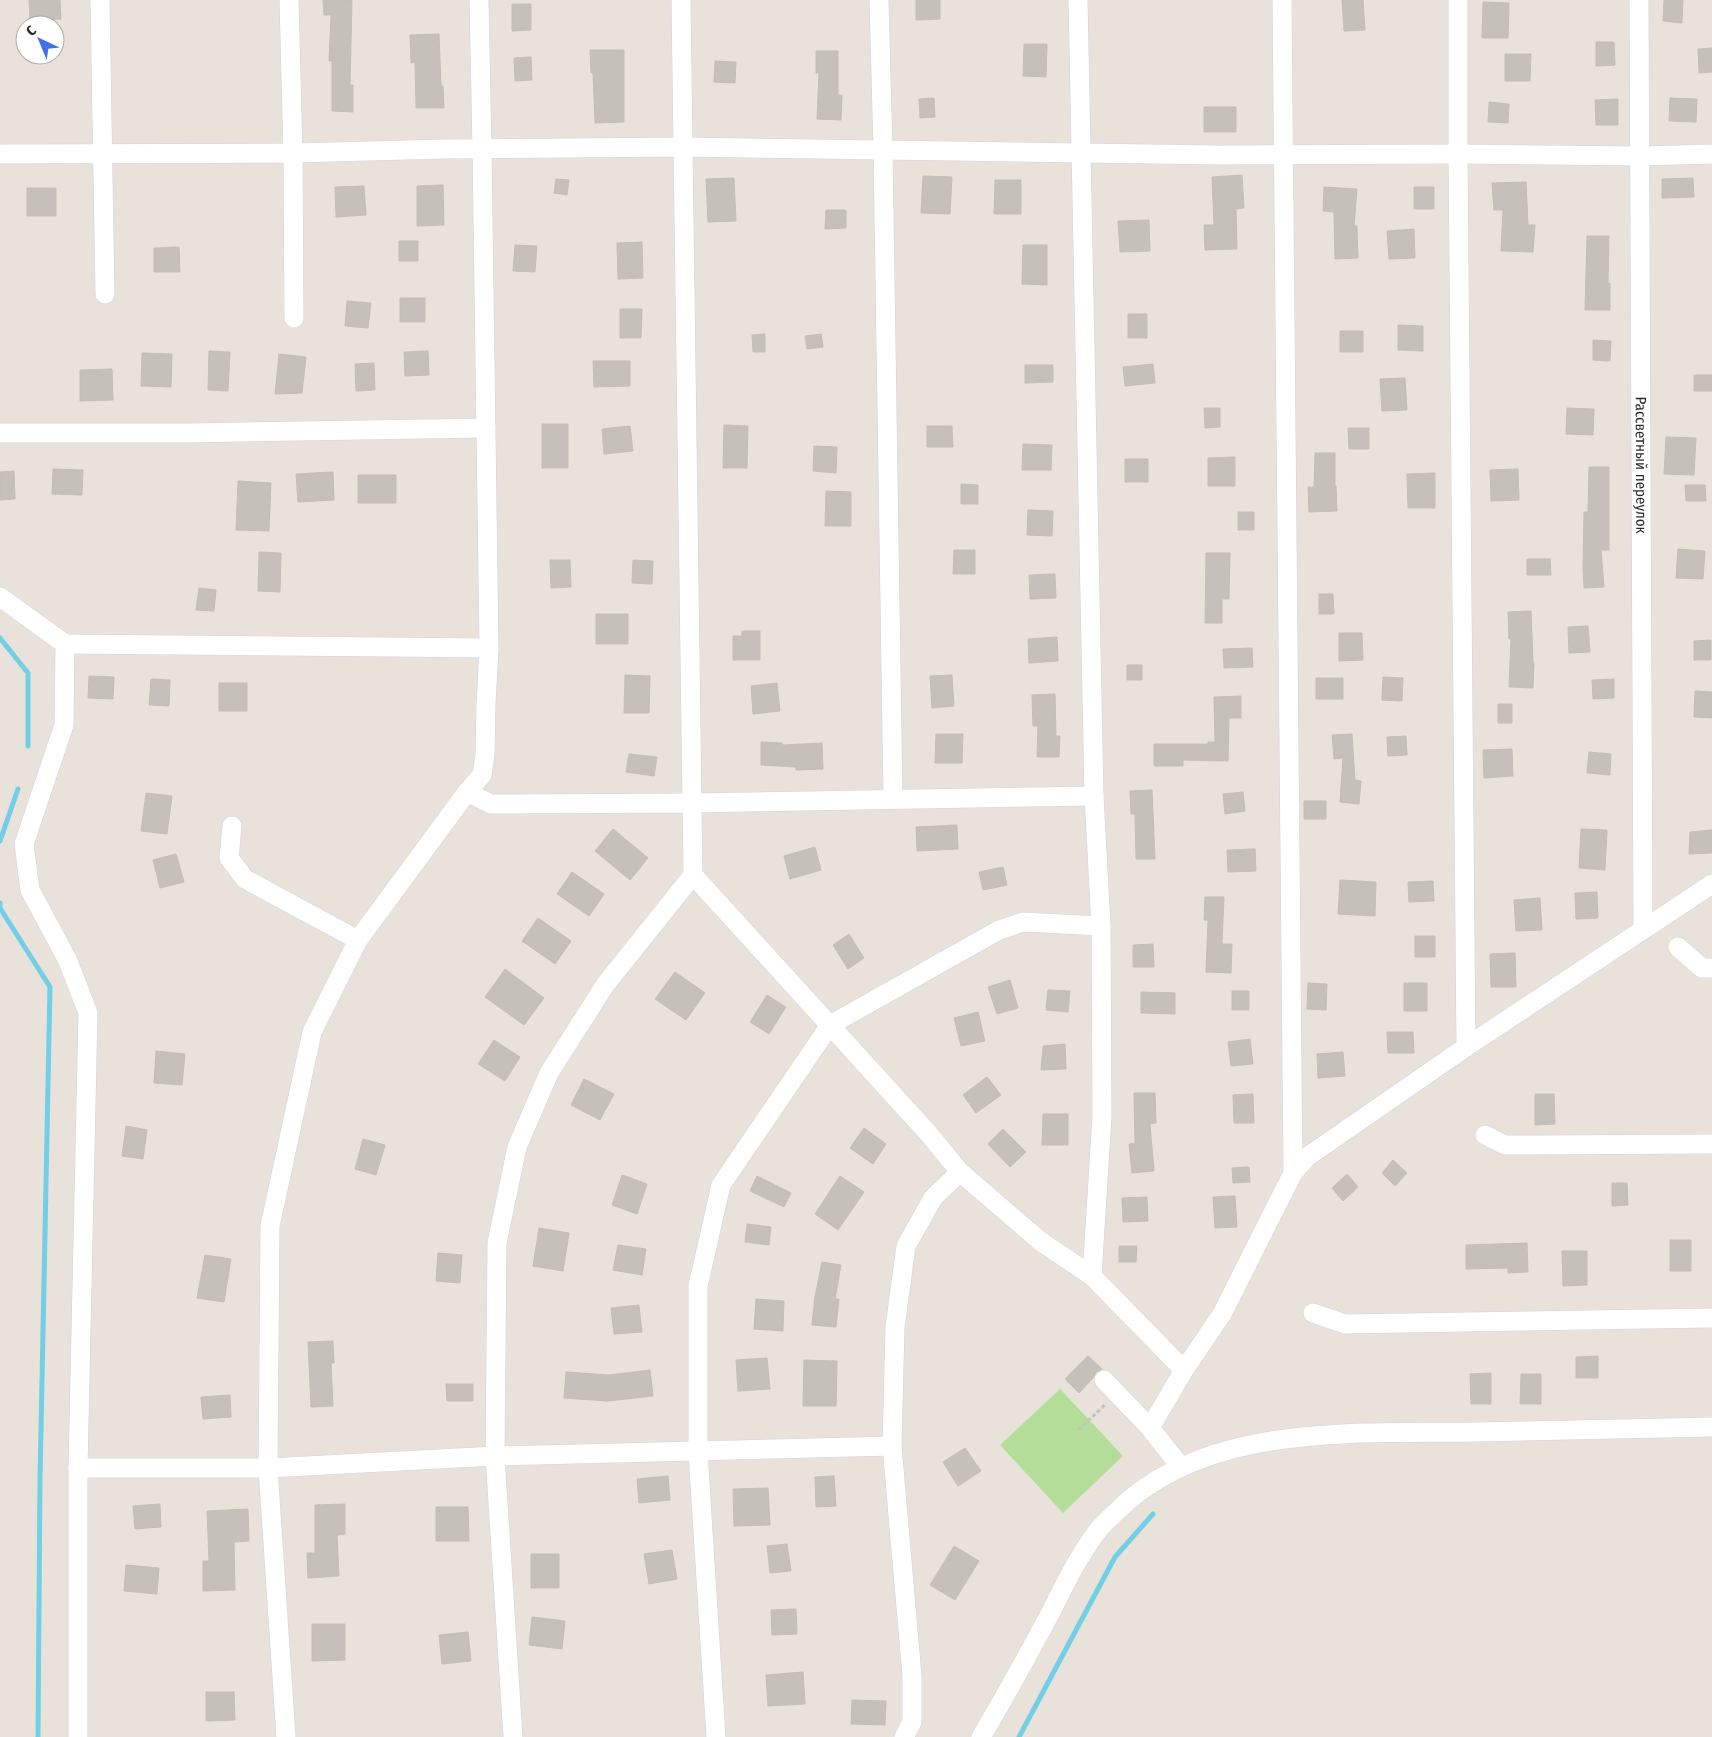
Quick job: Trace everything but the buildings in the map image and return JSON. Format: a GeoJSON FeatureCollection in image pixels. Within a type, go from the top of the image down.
{"type":"FeatureCollection","features":[{"type":"Feature","properties":{"kind":"street"},"geometry":{"type":"LineString","coordinates":[[100,0],[105,294]]}},
{"type":"Feature","properties":{"kind":"street"},"geometry":{"type":"LineString","coordinates":[[289,0],[293,152],[294,318]]}},
{"type":"Feature","properties":{"kind":"street"},"geometry":{"type":"LineString","coordinates":[[286,1737],[268,1468],[270,1226],[312,1032],[358,940],[467,792],[482,775],[485,755],[489,648],[479,0]]}},
{"type":"Feature","properties":{"kind":"street"},"geometry":{"type":"LineString","coordinates":[[513,1737],[495,1456],[497,1243],[517,1148],[550,1073],[604,985],[693,876],[681,0]]}},
{"type":"Feature","properties":{"kind":"street"},"geometry":{"type":"LineString","coordinates":[[879,0],[893,798]]}},
{"type":"Feature","properties":{"kind":"street"},"geometry":{"type":"LineString","coordinates":[[1078,0],[1094,796],[1101,926],[1102,1116],[1092,1276]]}},
{"type":"Feature","properties":{"kind":"street"},"geometry":{"type":"LineString","coordinates":[[1282,0],[1293,1173]]}},
{"type":"Feature","properties":{"kind":"street"},"geometry":{"type":"LineString","coordinates":[[1458,0],[1466,1047]]}},
{"type":"Feature","properties":{"kind":"street","name":"Рассветный переулок"},"geometry":{"type":"LineString","coordinates":[[1639,0],[1643,929]]}},
{"type":"Feature","properties":{"kind":"street"},"geometry":{"type":"LineString","coordinates":[[0,154],[684,147],[1219,155],[1458,154],[1640,156],[1712,154]]}},
{"type":"Feature","properties":{"kind":"street"},"geometry":{"type":"LineString","coordinates":[[0,433],[186,433],[486,428]]}},
{"type":"Feature","properties":{"kind":"street"},"geometry":{"type":"LineString","coordinates":[[0,597],[65,644],[489,648]]}},
{"type":"Feature","properties":{"kind":"street"},"geometry":{"type":"LineString","coordinates":[[65,644],[64,725],[24,844],[30,890],[68,961],[88,1013],[78,1468],[78,1737]]}},
{"type":"Feature","properties":{"kind":"street"},"geometry":{"type":"LineString","coordinates":[[467,792],[491,804],[692,803],[1094,796]]}},
{"type":"Feature","properties":{"kind":"street"},"geometry":{"type":"LineString","coordinates":[[232,826],[229,858],[245,879],[358,940]]}},
{"type":"Feature","properties":{"kind":"street"},"geometry":{"type":"LineString","coordinates":[[693,876],[928,1133],[960,1172],[1040,1241],[1092,1276],[1184,1370]]}},
{"type":"Feature","properties":{"kind":"street"},"geometry":{"type":"LineString","coordinates":[[1150,1428],[1184,1370],[1222,1314],[1293,1173],[1307,1157],[1466,1047],[1712,884]]}},
{"type":"Feature","properties":{"kind":"street"},"geometry":{"type":"LineString","coordinates":[[716,1737],[698,1452],[698,1286],[721,1185],[830,1025],[999,930],[1023,922],[1101,926]]}},
{"type":"Feature","properties":{"kind":"street"},"geometry":{"type":"LineString","coordinates":[[1678,947],[1702,968],[1712,968]]}},
{"type":"Feature","properties":{"kind":"street"},"geometry":{"type":"LineString","coordinates":[[1485,1135],[1505,1145],[1712,1144]]}},
{"type":"Feature","properties":{"kind":"street"},"geometry":{"type":"LineString","coordinates":[[904,1737],[912,1722],[912,1676],[892,1446],[895,1327],[906,1246],[933,1198],[960,1172]]}},
{"type":"Feature","properties":{"kind":"street"},"geometry":{"type":"LineString","coordinates":[[1313,1313],[1345,1324],[1712,1318]]}},
{"type":"Feature","properties":{"kind":"street"},"geometry":{"type":"LineString","coordinates":[[1104,1380],[1150,1428],[1181,1467]]}},
{"type":"Feature","properties":{"kind":"street"},"geometry":{"type":"LineString","coordinates":[[981,1737],[1096,1533],[1126,1502],[1156,1480],[1181,1467],[1204,1458],[1260,1442],[1337,1434],[1712,1427]]}},
{"type":"Feature","properties":{"kind":"street"},"geometry":{"type":"LineString","coordinates":[[78,1468],[268,1468],[495,1456],[892,1446]]}},
{"type":"Feature","properties":{"kind":"path"},"geometry":{"type":"LineString","coordinates":[[1078,1430],[1117,1393]]}},
{"type":"Feature","properties":{"kind":"green space"},"geometry":{"type":"Polygon","coordinates":[[[1060,1389],[1123,1456],[1063,1513],[1000,1445],[1060,1389]]]}},
{"type":"Feature","properties":{"kind":"waterway"},"geometry":{"type":"LineString","coordinates":[[0,638],[28,673],[28,746]]}},
{"type":"Feature","properties":{"kind":"waterway"},"geometry":{"type":"LineString","coordinates":[[0,841],[18,789]]}},
{"type":"Feature","properties":{"kind":"waterway"},"geometry":{"type":"LineString","coordinates":[[0,903],[0,908],[50,987],[40,1479],[38,1737]]}},
{"type":"Feature","properties":{"kind":"waterway"},"geometry":{"type":"LineString","coordinates":[[1019,1737],[1115,1557],[1153,1514]]}}]}
